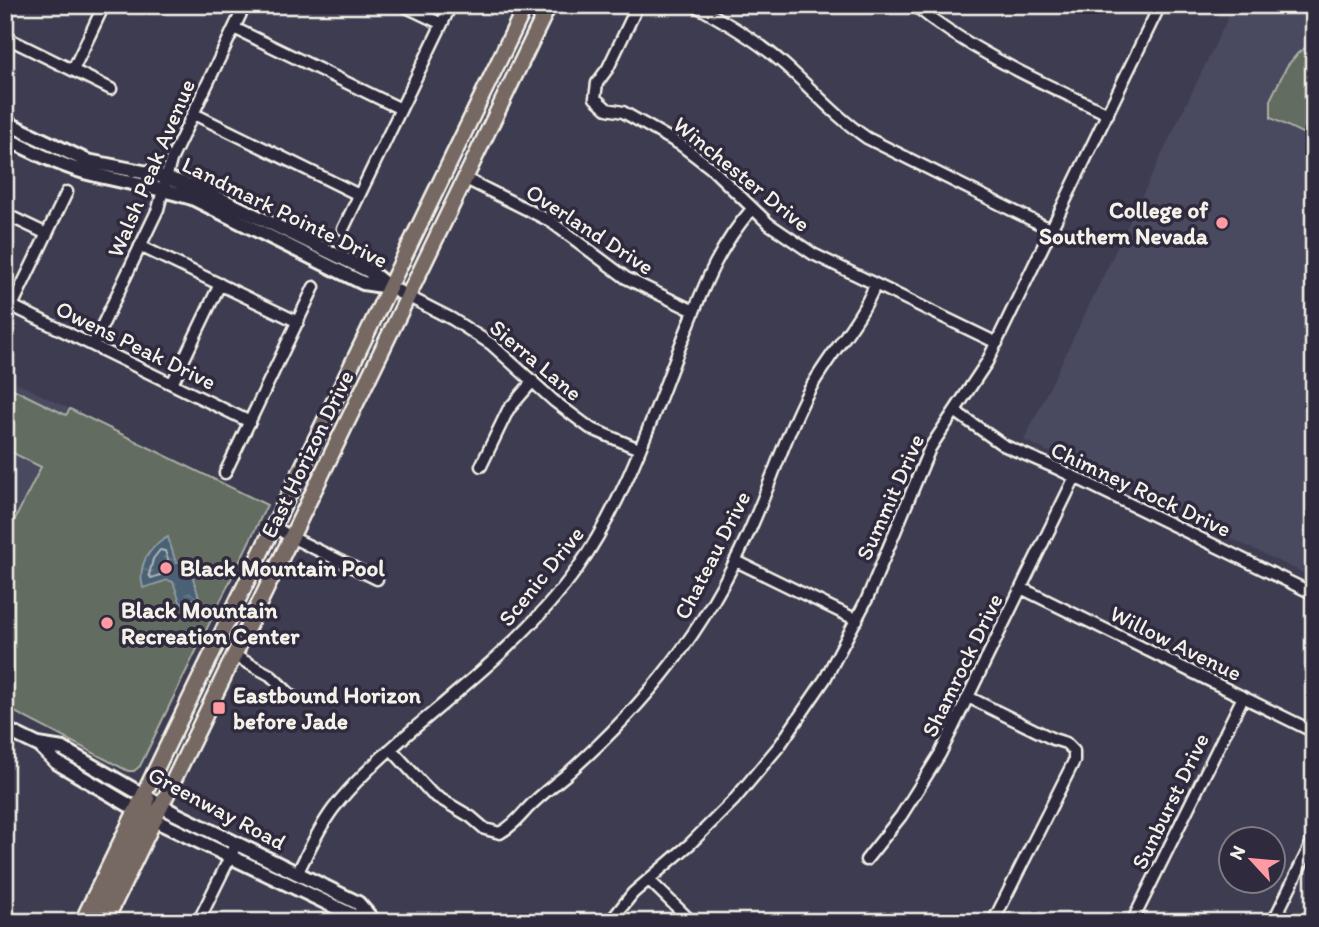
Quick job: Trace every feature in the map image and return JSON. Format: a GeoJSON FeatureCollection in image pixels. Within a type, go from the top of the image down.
{"type":"FeatureCollection","features":[{"type":"Feature","properties":{"kind":"main road","name":"East Horizon Drive"},"geometry":{"type":"LineString","coordinates":[[143,794],[526,5]]}},
{"type":"Feature","properties":{"kind":"main road","name":"East Horizon Drive"},"geometry":{"type":"LineString","coordinates":[[82,922],[145,815],[162,806],[550,5]]}},
{"type":"Feature","properties":{"kind":"main road"},"geometry":{"type":"LineString","coordinates":[[94,922],[145,815],[148,804],[143,794]]}},
{"type":"Feature","properties":{"kind":"main road","name":"East Horizon Drive"},"geometry":{"type":"LineString","coordinates":[[105,922],[145,815]]}},
{"type":"Feature","properties":{"kind":"street"},"geometry":{"type":"LineString","coordinates":[[73,70],[104,5]]}},
{"type":"Feature","properties":{"kind":"street","name":"Walsh Peak Avenue"},"geometry":{"type":"LineString","coordinates":[[93,345],[158,209],[171,160],[245,5]]}},
{"type":"Feature","properties":{"kind":"street"},"geometry":{"type":"LineString","coordinates":[[402,5],[442,24]]}},
{"type":"Feature","properties":{"kind":"street"},"geometry":{"type":"LineString","coordinates":[[343,229],[451,5]]}},
{"type":"Feature","properties":{"kind":"street","name":"Winchester Drive"},"geometry":{"type":"LineString","coordinates":[[639,5],[608,68],[597,83],[595,98],[607,109],[623,112],[681,145],[711,168],[777,230],[813,254],[997,343]]}},
{"type":"Feature","properties":{"kind":"street"},"geometry":{"type":"LineString","coordinates":[[694,5],[766,49],[848,125],[867,138],[1052,230]]}},
{"type":"Feature","properties":{"kind":"street"},"geometry":{"type":"LineString","coordinates":[[914,5],[978,51],[1108,114]]}},
{"type":"Feature","properties":{"kind":"street","name":"Summit Drive"},"geometry":{"type":"LineString","coordinates":[[610,922],[620,907],[715,819],[762,768],[808,706],[857,620],[930,448],[976,381],[997,343],[1160,5]]}},
{"type":"Feature","properties":{"kind":"street"},"geometry":{"type":"LineString","coordinates":[[234,28],[401,109]]}},
{"type":"Feature","properties":{"kind":"street"},"geometry":{"type":"LineString","coordinates":[[5,37],[111,89]]}},
{"type":"Feature","properties":{"kind":"street"},"geometry":{"type":"LineString","coordinates":[[194,114],[359,195]]}},
{"type":"Feature","properties":{"kind":"street","name":"Landmark Pointe Drive"},"geometry":{"type":"LineString","coordinates":[[5,122],[87,161],[165,183]]}},
{"type":"Feature","properties":{"kind":"street","name":"Landmark Pointe Drive"},"geometry":{"type":"LineString","coordinates":[[5,138],[95,175],[196,187],[369,271],[389,287],[409,297]]}},
{"type":"Feature","properties":{"kind":"street","name":"Overland Drive"},"geometry":{"type":"LineString","coordinates":[[466,179],[550,221],[626,278],[694,311]]}},
{"type":"Feature","properties":{"kind":"street"},"geometry":{"type":"LineString","coordinates":[[9,306],[67,192]]}},
{"type":"Feature","properties":{"kind":"street","name":"Scenic Drive"},"geometry":{"type":"LineString","coordinates":[[297,874],[330,812],[366,771],[509,646],[577,570],[607,522],[721,249],[752,209]]}},
{"type":"Feature","properties":{"kind":"street"},"geometry":{"type":"LineString","coordinates":[[5,214],[47,234]]}},
{"type":"Feature","properties":{"kind":"street"},"geometry":{"type":"LineString","coordinates":[[141,246],[298,322]]}},
{"type":"Feature","properties":{"kind":"street"},"geometry":{"type":"LineString","coordinates":[[172,384],[220,284]]}},
{"type":"Feature","properties":{"kind":"street","name":"Chateau Drive"},"geometry":{"type":"LineString","coordinates":[[391,749],[432,794],[471,817],[485,829],[500,833],[513,826],[528,808],[624,722],[705,618],[736,561],[802,402],[820,369],[863,311],[875,285]]}},
{"type":"Feature","properties":{"kind":"street"},"geometry":{"type":"LineString","coordinates":[[225,474],[314,287]]}},
{"type":"Feature","properties":{"kind":"street","name":"Sierra Lane"},"geometry":{"type":"LineString","coordinates":[[409,297],[452,319],[491,344],[554,401],[590,428],[639,449]]}},
{"type":"Feature","properties":{"kind":"street","name":"Owens Peak Drive"},"geometry":{"type":"LineString","coordinates":[[9,306],[250,422]]}},
{"type":"Feature","properties":{"kind":"street"},"geometry":{"type":"LineString","coordinates":[[481,466],[508,410],[533,381]]}},
{"type":"Feature","properties":{"kind":"street","name":"Chimney Rock Drive"},"geometry":{"type":"LineString","coordinates":[[956,412],[1016,452],[1075,477],[1314,594]]}},
{"type":"Feature","properties":{"kind":"street","name":"Shamrock Drive"},"geometry":{"type":"LineString","coordinates":[[866,860],[922,786],[1075,477]]}},
{"type":"Feature","properties":{"kind":"street"},"geometry":{"type":"LineString","coordinates":[[273,526],[377,579]]}},
{"type":"Feature","properties":{"kind":"street"},"geometry":{"type":"LineString","coordinates":[[736,561],[857,620]]}},
{"type":"Feature","properties":{"kind":"street","name":"Willow Avenue"},"geometry":{"type":"LineString","coordinates":[[1021,588],[1314,732]]}},
{"type":"Feature","properties":{"kind":"street"},"geometry":{"type":"LineString","coordinates":[[235,656],[270,674],[293,697]]}},
{"type":"Feature","properties":{"kind":"street"},"geometry":{"type":"LineString","coordinates":[[968,697],[1066,743],[1074,751],[1074,761],[993,922]]}},
{"type":"Feature","properties":{"kind":"street","name":"Sunburst Drive"},"geometry":{"type":"LineString","coordinates":[[1132,922],[1243,697]]}},
{"type":"Feature","properties":{"kind":"street","name":"Greenway Road"},"geometry":{"type":"LineString","coordinates":[[5,729],[38,744],[63,749],[236,845],[358,903],[374,920]]}},
{"type":"Feature","properties":{"kind":"street","name":"Greenway Road"},"geometry":{"type":"LineString","coordinates":[[38,744],[56,762],[145,815],[352,915],[374,920]]}},
{"type":"Feature","properties":{"kind":"street"},"geometry":{"type":"LineString","coordinates":[[1273,922],[1314,838]]}},
{"type":"Feature","properties":{"kind":"street"},"geometry":{"type":"LineString","coordinates":[[198,922],[236,845]]}},
{"type":"Feature","properties":{"kind":"street"},"geometry":{"type":"LineString","coordinates":[[649,880],[692,922]]}},
{"type":"Feature","properties":{"kind":"shaded area","name":"College of Southern Nevada"},"geometry":{"type":"Polygon","coordinates":[[[1234,5],[1314,5],[1314,578],[1024,440],[1234,5]]]}},
{"type":"Feature","properties":{"kind":"shaded area"},"geometry":{"type":"Polygon","coordinates":[[[1314,41],[1314,139],[1271,118],[1271,98],[1287,66],[1314,41]]]}},
{"type":"Feature","properties":{"kind":"shaded area"},"geometry":{"type":"Polygon","coordinates":[[[5,377],[70,409],[5,539],[5,377]]]}},
{"type":"Feature","properties":{"kind":"shaded area","name":"Black Mountain Recreation Center"},"geometry":{"type":"Polygon","coordinates":[[[13,389],[66,415],[70,409],[267,505],[140,766],[134,771],[128,771],[5,707],[5,539],[41,467],[5,449],[5,404],[13,389]]]}},
{"type":"Feature","properties":{"kind":"water","name":"Black Mountain Pool"},"geometry":{"type":"Polygon","coordinates":[[[168,537],[176,563],[187,559],[199,597],[181,604],[173,582],[168,580],[143,588],[142,572],[146,558],[155,546],[168,537]]]}},
{"type":"Feature","properties":{"kind":"place","name":"College of Southern Nevada"},"geometry":{"type":"Point","coordinates":[1222,223]}},
{"type":"Feature","properties":{"kind":"place","name":"Black Mountain Pool"},"geometry":{"type":"Point","coordinates":[166,568]}},
{"type":"Feature","properties":{"kind":"place","name":"Black Mountain Recreation Center"},"geometry":{"type":"Point","coordinates":[107,623]}},
{"type":"Feature","properties":{"kind":"place","name":"Eastbound Horizon before Jade"},"geometry":{"type":"Point","coordinates":[219,708]}}]}
